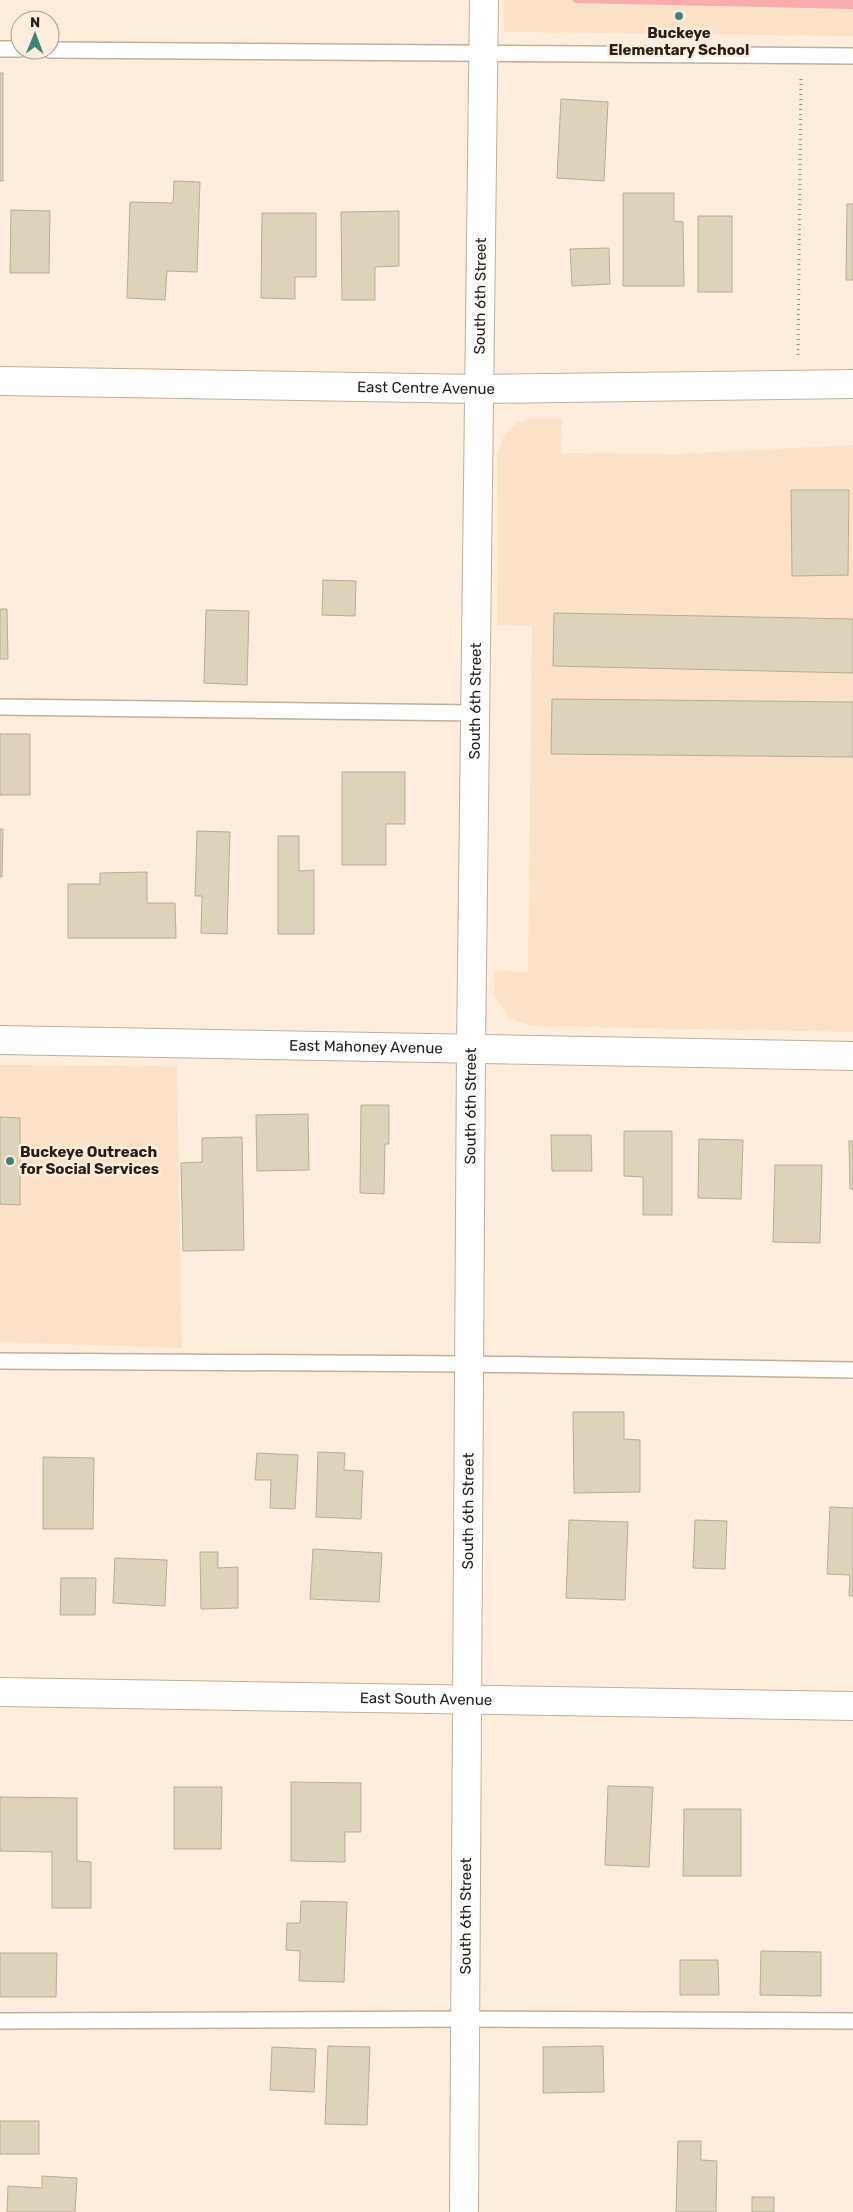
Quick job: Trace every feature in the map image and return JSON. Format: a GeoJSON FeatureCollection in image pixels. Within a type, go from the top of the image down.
{"type":"FeatureCollection","features":[{"type":"Feature","properties":{"kind":"street","name":"South 6th Street"},"geometry":{"type":"LineString","coordinates":[[464,2212],[467,2019],[466,1699],[474,713],[484,0]]}},
{"type":"Feature","properties":{"kind":"street","name":"East Centre Avenue"},"geometry":{"type":"LineString","coordinates":[[0,381],[480,389],[853,384]]}},
{"type":"Feature","properties":{"kind":"street","name":"East Mahoney Avenue"},"geometry":{"type":"LineString","coordinates":[[0,1040],[853,1056]]}},
{"type":"Feature","properties":{"kind":"street","name":"East South Avenue"},"geometry":{"type":"LineString","coordinates":[[0,1692],[853,1706]]}},
{"type":"Feature","properties":{"kind":"lane"},"geometry":{"type":"LineString","coordinates":[[60,50],[853,56]]}},
{"type":"Feature","properties":{"kind":"lane"},"geometry":{"type":"LineString","coordinates":[[0,707],[474,713]]}},
{"type":"Feature","properties":{"kind":"lane"},"geometry":{"type":"LineString","coordinates":[[0,1361],[469,1364],[853,1370]]}},
{"type":"Feature","properties":{"kind":"lane"},"geometry":{"type":"LineString","coordinates":[[0,2021],[467,2019],[853,2022]]}},
{"type":"Feature","properties":{"kind":"path"},"geometry":{"type":"LineString","coordinates":[[798,385],[802,56]]}},
{"type":"Feature","properties":{"kind":"shaded area","name":"Buckeye Elementary School"},"geometry":{"type":"Polygon","coordinates":[[[504,0],[853,0],[853,36],[504,32],[504,0]]]}},
{"type":"Feature","properties":{"kind":"shaded area"},"geometry":{"type":"Polygon","coordinates":[[[572,0],[853,0],[853,9],[575,3],[572,0]]]}},
{"type":"Feature","properties":{"kind":"shaded area"},"geometry":{"type":"Polygon","coordinates":[[[532,418],[562,418],[561,453],[679,454],[853,445],[853,1032],[533,1026],[510,1019],[494,996],[494,971],[528,972],[532,626],[497,625],[497,455],[504,435],[517,423],[532,418]]]}},
{"type":"Feature","properties":{"kind":"shaded area"},"geometry":{"type":"Polygon","coordinates":[[[0,1065],[177,1066],[182,1348],[0,1342],[0,1065]]]}},
{"type":"Feature","properties":{"kind":"building"},"geometry":{"type":"Polygon","coordinates":[[[0,73],[3,73],[3,181],[0,181],[0,73]]]}},
{"type":"Feature","properties":{"kind":"building"},"geometry":{"type":"Polygon","coordinates":[[[561,99],[608,102],[604,181],[557,178],[561,99]]]}},
{"type":"Feature","properties":{"kind":"building"},"geometry":{"type":"Polygon","coordinates":[[[174,181],[200,182],[197,272],[167,271],[165,300],[127,298],[130,202],[173,203],[174,181]]]}},
{"type":"Feature","properties":{"kind":"building"},"geometry":{"type":"Polygon","coordinates":[[[623,193],[674,193],[674,221],[683,222],[684,286],[623,286],[623,193]]]}},
{"type":"Feature","properties":{"kind":"building"},"geometry":{"type":"Polygon","coordinates":[[[847,204],[853,204],[853,280],[846,280],[847,204]]]}},
{"type":"Feature","properties":{"kind":"building"},"geometry":{"type":"Polygon","coordinates":[[[11,210],[50,211],[49,273],[10,273],[11,210]]]}},
{"type":"Feature","properties":{"kind":"building"},"geometry":{"type":"Polygon","coordinates":[[[399,211],[399,266],[375,267],[375,300],[342,300],[341,212],[399,211]]]}},
{"type":"Feature","properties":{"kind":"building"},"geometry":{"type":"Polygon","coordinates":[[[262,213],[316,213],[316,277],[295,277],[295,299],[261,298],[262,213]]]}},
{"type":"Feature","properties":{"kind":"building"},"geometry":{"type":"Polygon","coordinates":[[[698,216],[732,216],[732,292],[698,292],[698,216]]]}},
{"type":"Feature","properties":{"kind":"building"},"geometry":{"type":"Polygon","coordinates":[[[609,248],[610,284],[572,286],[570,249],[609,248]]]}},
{"type":"Feature","properties":{"kind":"building"},"geometry":{"type":"Polygon","coordinates":[[[791,490],[849,490],[848,575],[792,576],[791,490]]]}},
{"type":"Feature","properties":{"kind":"building"},"geometry":{"type":"Polygon","coordinates":[[[323,580],[356,581],[355,616],[322,615],[323,580]]]}},
{"type":"Feature","properties":{"kind":"building"},"geometry":{"type":"Polygon","coordinates":[[[0,609],[7,609],[8,659],[0,659],[0,609]]]}},
{"type":"Feature","properties":{"kind":"building"},"geometry":{"type":"Polygon","coordinates":[[[206,610],[249,611],[247,685],[204,683],[206,610]]]}},
{"type":"Feature","properties":{"kind":"building"},"geometry":{"type":"Polygon","coordinates":[[[554,613],[853,619],[853,673],[553,666],[554,613]]]}},
{"type":"Feature","properties":{"kind":"building"},"geometry":{"type":"Polygon","coordinates":[[[552,699],[853,702],[853,757],[551,754],[552,699]]]}},
{"type":"Feature","properties":{"kind":"building"},"geometry":{"type":"Polygon","coordinates":[[[0,734],[30,734],[30,795],[0,795],[0,734]]]}},
{"type":"Feature","properties":{"kind":"building"},"geometry":{"type":"Polygon","coordinates":[[[342,772],[405,772],[405,824],[386,824],[386,865],[342,865],[342,772]]]}},
{"type":"Feature","properties":{"kind":"building"},"geometry":{"type":"Polygon","coordinates":[[[0,829],[3,829],[2,877],[0,877],[0,829]]]}},
{"type":"Feature","properties":{"kind":"building"},"geometry":{"type":"Polygon","coordinates":[[[197,831],[230,832],[227,934],[201,933],[202,896],[195,896],[197,831]]]}},
{"type":"Feature","properties":{"kind":"building"},"geometry":{"type":"Polygon","coordinates":[[[278,836],[299,836],[299,871],[314,870],[314,934],[278,934],[278,836]]]}},
{"type":"Feature","properties":{"kind":"building"},"geometry":{"type":"Polygon","coordinates":[[[147,872],[147,903],[175,903],[176,938],[68,938],[68,884],[100,884],[100,873],[147,872]]]}},
{"type":"Feature","properties":{"kind":"building"},"geometry":{"type":"Polygon","coordinates":[[[361,1105],[389,1105],[389,1144],[385,1144],[384,1194],[360,1193],[361,1105]]]}},
{"type":"Feature","properties":{"kind":"building"},"geometry":{"type":"Polygon","coordinates":[[[308,1114],[309,1170],[257,1171],[256,1115],[308,1114]]]}},
{"type":"Feature","properties":{"kind":"building","name":"Buckeye Outreach for Social Services"},"geometry":{"type":"Polygon","coordinates":[[[0,1117],[20,1118],[20,1205],[0,1204],[0,1117]]]}},
{"type":"Feature","properties":{"kind":"building"},"geometry":{"type":"Polygon","coordinates":[[[624,1131],[672,1131],[672,1215],[643,1215],[643,1177],[624,1176],[624,1131]]]}},
{"type":"Feature","properties":{"kind":"building"},"geometry":{"type":"Polygon","coordinates":[[[551,1135],[591,1135],[592,1171],[552,1171],[551,1135]]]}},
{"type":"Feature","properties":{"kind":"building"},"geometry":{"type":"Polygon","coordinates":[[[242,1137],[244,1250],[183,1251],[181,1163],[202,1162],[202,1138],[242,1137]]]}},
{"type":"Feature","properties":{"kind":"building"},"geometry":{"type":"Polygon","coordinates":[[[699,1139],[743,1140],[741,1199],[698,1198],[699,1139]]]}},
{"type":"Feature","properties":{"kind":"building"},"geometry":{"type":"Polygon","coordinates":[[[849,1141],[853,1141],[853,1189],[850,1189],[849,1141]]]}},
{"type":"Feature","properties":{"kind":"building"},"geometry":{"type":"Polygon","coordinates":[[[775,1165],[822,1165],[820,1243],[773,1242],[775,1165]]]}},
{"type":"Feature","properties":{"kind":"building"},"geometry":{"type":"Polygon","coordinates":[[[573,1412],[624,1412],[624,1439],[640,1440],[640,1492],[574,1493],[573,1412]]]}},
{"type":"Feature","properties":{"kind":"building"},"geometry":{"type":"Polygon","coordinates":[[[318,1452],[345,1453],[344,1470],[363,1471],[361,1519],[316,1517],[318,1452]]]}},
{"type":"Feature","properties":{"kind":"building"},"geometry":{"type":"Polygon","coordinates":[[[257,1453],[298,1455],[295,1509],[270,1508],[271,1480],[255,1480],[257,1453]]]}},
{"type":"Feature","properties":{"kind":"building"},"geometry":{"type":"Polygon","coordinates":[[[43,1457],[94,1458],[93,1529],[43,1529],[43,1457]]]}},
{"type":"Feature","properties":{"kind":"building"},"geometry":{"type":"Polygon","coordinates":[[[830,1507],[853,1508],[853,1596],[849,1596],[850,1575],[827,1574],[830,1507]]]}},
{"type":"Feature","properties":{"kind":"building"},"geometry":{"type":"Polygon","coordinates":[[[569,1520],[628,1522],[625,1600],[566,1598],[569,1520]]]}},
{"type":"Feature","properties":{"kind":"building"},"geometry":{"type":"Polygon","coordinates":[[[695,1520],[727,1521],[725,1569],[693,1568],[695,1520]]]}},
{"type":"Feature","properties":{"kind":"building"},"geometry":{"type":"Polygon","coordinates":[[[313,1549],[382,1553],[379,1602],[310,1599],[313,1549]]]}},
{"type":"Feature","properties":{"kind":"building"},"geometry":{"type":"Polygon","coordinates":[[[200,1552],[218,1552],[218,1568],[238,1567],[238,1608],[201,1609],[200,1552]]]}},
{"type":"Feature","properties":{"kind":"building"},"geometry":{"type":"Polygon","coordinates":[[[115,1558],[167,1560],[165,1606],[113,1603],[115,1558]]]}},
{"type":"Feature","properties":{"kind":"building"},"geometry":{"type":"Polygon","coordinates":[[[61,1578],[96,1578],[95,1615],[60,1615],[61,1578]]]}},
{"type":"Feature","properties":{"kind":"building"},"geometry":{"type":"Polygon","coordinates":[[[291,1782],[361,1783],[361,1832],[345,1832],[345,1862],[291,1861],[291,1782]]]}},
{"type":"Feature","properties":{"kind":"building"},"geometry":{"type":"Polygon","coordinates":[[[608,1786],[653,1787],[649,1867],[605,1865],[608,1786]]]}},
{"type":"Feature","properties":{"kind":"building"},"geometry":{"type":"Polygon","coordinates":[[[174,1787],[222,1787],[221,1849],[174,1849],[174,1787]]]}},
{"type":"Feature","properties":{"kind":"building"},"geometry":{"type":"Polygon","coordinates":[[[0,1797],[77,1798],[77,1861],[91,1862],[91,1908],[52,1908],[52,1852],[0,1851],[0,1797]]]}},
{"type":"Feature","properties":{"kind":"building"},"geometry":{"type":"Polygon","coordinates":[[[684,1809],[741,1809],[741,1876],[683,1876],[684,1809]]]}},
{"type":"Feature","properties":{"kind":"building"},"geometry":{"type":"Polygon","coordinates":[[[301,1901],[347,1902],[344,1982],[299,1981],[300,1951],[286,1950],[287,1923],[300,1923],[301,1901]]]}},
{"type":"Feature","properties":{"kind":"building"},"geometry":{"type":"Polygon","coordinates":[[[761,1951],[821,1952],[821,1996],[760,1995],[761,1951]]]}},
{"type":"Feature","properties":{"kind":"building"},"geometry":{"type":"Polygon","coordinates":[[[0,1953],[57,1953],[56,1997],[0,1997],[0,1953]]]}},
{"type":"Feature","properties":{"kind":"building"},"geometry":{"type":"Polygon","coordinates":[[[680,1960],[718,1960],[719,1995],[680,1995],[680,1960]]]}},
{"type":"Feature","properties":{"kind":"building"},"geometry":{"type":"Polygon","coordinates":[[[328,2046],[370,2047],[367,2125],[325,2124],[328,2046]]]}},
{"type":"Feature","properties":{"kind":"building"},"geometry":{"type":"Polygon","coordinates":[[[603,2046],[604,2092],[543,2093],[543,2047],[603,2046]]]}},
{"type":"Feature","properties":{"kind":"building"},"geometry":{"type":"Polygon","coordinates":[[[272,2047],[316,2049],[314,2092],[270,2090],[272,2047]]]}},
{"type":"Feature","properties":{"kind":"building"},"geometry":{"type":"Polygon","coordinates":[[[0,2121],[39,2121],[39,2154],[0,2154],[0,2121]]]}},
{"type":"Feature","properties":{"kind":"building"},"geometry":{"type":"Polygon","coordinates":[[[678,2141],[701,2141],[701,2160],[717,2161],[716,2212],[676,2212],[678,2141]]]}},
{"type":"Feature","properties":{"kind":"building"},"geometry":{"type":"Polygon","coordinates":[[[42,2176],[77,2178],[75,2212],[7,2212],[8,2186],[42,2188],[42,2176]]]}},
{"type":"Feature","properties":{"kind":"building"},"geometry":{"type":"Polygon","coordinates":[[[752,2197],[774,2197],[774,2212],[752,2212],[752,2197]]]}},
{"type":"Feature","properties":{"kind":"place","name":"Buckeye Elementary School"},"geometry":{"type":"Point","coordinates":[679,16]}},
{"type":"Feature","properties":{"kind":"place","name":"Buckeye Outreach for Social Services"},"geometry":{"type":"Point","coordinates":[10,1161]}}]}
